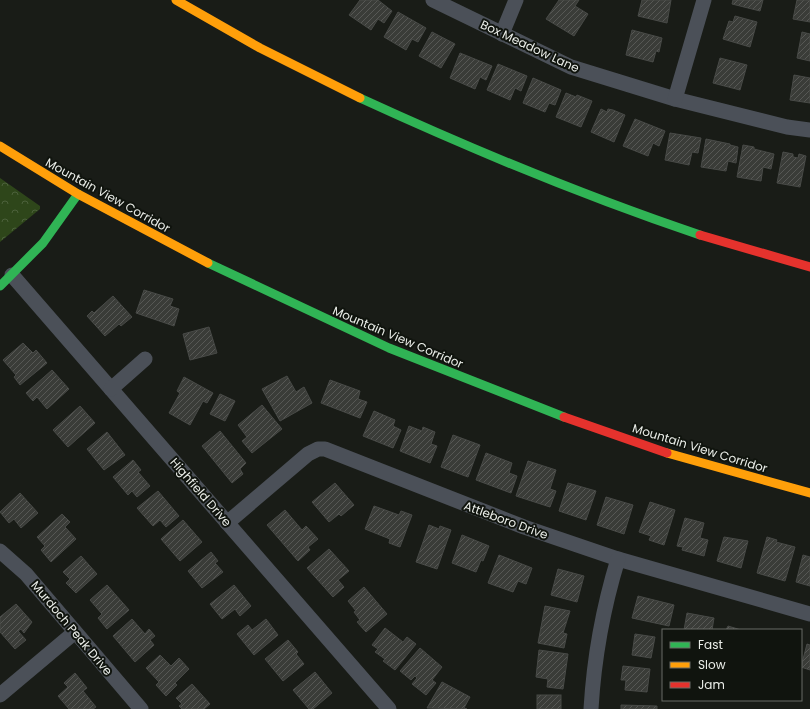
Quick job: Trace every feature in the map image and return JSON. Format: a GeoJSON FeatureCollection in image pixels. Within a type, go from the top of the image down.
{"type":"FeatureCollection","features":[{"type":"Feature","properties":{"kind":"main road"},"geometry":{"type":"LineString","coordinates":[[176,0],[260,48],[441,135],[577,191],[670,225],[763,255],[810,267]]}},
{"type":"Feature","properties":{"kind":"main road","name":"Mountain View Corridor"},"geometry":{"type":"LineString","coordinates":[[0,146],[78,194],[223,271],[396,351],[538,408],[678,457],[810,493]]}},
{"type":"Feature","properties":{"kind":"main road"},"geometry":{"type":"LineString","coordinates":[[0,286],[45,243],[78,194]]}},
{"type":"Feature","properties":{"kind":"street","name":"Box Meadow Lane"},"geometry":{"type":"LineString","coordinates":[[433,0],[571,67],[675,99],[787,126],[810,130]]}},
{"type":"Feature","properties":{"kind":"street"},"geometry":{"type":"LineString","coordinates":[[502,34],[516,0]]}},
{"type":"Feature","properties":{"kind":"street"},"geometry":{"type":"LineString","coordinates":[[675,99],[704,0]]}},
{"type":"Feature","properties":{"kind":"street","name":"Highfield Drive"},"geometry":{"type":"LineString","coordinates":[[12,275],[389,709]]}},
{"type":"Feature","properties":{"kind":"street"},"geometry":{"type":"LineString","coordinates":[[111,389],[145,359]]}},
{"type":"Feature","properties":{"kind":"street","name":"Attleboro Drive"},"geometry":{"type":"LineString","coordinates":[[227,523],[303,458],[318,449],[331,451],[430,492],[618,559],[810,614]]}},
{"type":"Feature","properties":{"kind":"street","name":"Murdoch Peak Drive"},"geometry":{"type":"LineString","coordinates":[[0,550],[22,570],[141,709]]}},
{"type":"Feature","properties":{"kind":"street"},"geometry":{"type":"LineString","coordinates":[[592,709],[597,648],[603,616],[618,559]]}},
{"type":"Feature","properties":{"kind":"street"},"geometry":{"type":"LineString","coordinates":[[0,695],[75,632]]}},
{"type":"Feature","properties":{"kind":"green space"},"geometry":{"type":"Polygon","coordinates":[[[0,178],[40,206],[40,209],[0,242],[0,178]]]}},
{"type":"Feature","properties":{"kind":"building"},"geometry":{"type":"Polygon","coordinates":[[[360,0],[378,0],[392,11],[384,23],[378,19],[371,30],[349,15],[360,0]]]}},
{"type":"Feature","properties":{"kind":"building"},"geometry":{"type":"Polygon","coordinates":[[[559,0],[579,0],[575,6],[588,14],[574,36],[546,19],[559,0]]]}},
{"type":"Feature","properties":{"kind":"building"},"geometry":{"type":"Polygon","coordinates":[[[642,0],[671,0],[667,23],[638,16],[642,0]]]}},
{"type":"Feature","properties":{"kind":"building"},"geometry":{"type":"Polygon","coordinates":[[[733,0],[763,0],[760,11],[732,4],[733,0]]]}},
{"type":"Feature","properties":{"kind":"building"},"geometry":{"type":"Polygon","coordinates":[[[797,0],[810,0],[810,22],[793,19],[797,0]]]}},
{"type":"Feature","properties":{"kind":"building"},"geometry":{"type":"Polygon","coordinates":[[[398,12],[426,28],[418,42],[412,39],[406,50],[384,37],[398,12]]]}},
{"type":"Feature","properties":{"kind":"building"},"geometry":{"type":"Polygon","coordinates":[[[735,16],[757,22],[750,47],[723,39],[729,21],[733,22],[735,16]]]}},
{"type":"Feature","properties":{"kind":"building"},"geometry":{"type":"Polygon","coordinates":[[[632,30],[662,38],[659,52],[656,51],[653,62],[626,55],[632,30]]]}},
{"type":"Feature","properties":{"kind":"building"},"geometry":{"type":"Polygon","coordinates":[[[432,32],[455,44],[441,68],[419,56],[432,32]]]}},
{"type":"Feature","properties":{"kind":"building"},"geometry":{"type":"Polygon","coordinates":[[[802,32],[810,34],[810,61],[797,58],[802,32]]]}},
{"type":"Feature","properties":{"kind":"building"},"geometry":{"type":"Polygon","coordinates":[[[460,53],[492,66],[486,80],[480,77],[475,89],[450,78],[460,53]]]}},
{"type":"Feature","properties":{"kind":"building"},"geometry":{"type":"Polygon","coordinates":[[[720,58],[747,65],[740,90],[713,83],[720,58]]]}},
{"type":"Feature","properties":{"kind":"building"},"geometry":{"type":"Polygon","coordinates":[[[498,64],[527,76],[521,91],[515,88],[510,100],[487,90],[498,64]]]}},
{"type":"Feature","properties":{"kind":"building"},"geometry":{"type":"Polygon","coordinates":[[[794,75],[810,78],[810,103],[790,100],[794,75]]]}},
{"type":"Feature","properties":{"kind":"building"},"geometry":{"type":"Polygon","coordinates":[[[533,78],[561,90],[555,105],[549,103],[545,112],[523,103],[533,78]]]}},
{"type":"Feature","properties":{"kind":"building"},"geometry":{"type":"Polygon","coordinates":[[[566,93],[576,97],[577,95],[592,101],[581,127],[556,117],[566,93]]]}},
{"type":"Feature","properties":{"kind":"building"},"geometry":{"type":"Polygon","coordinates":[[[601,109],[607,112],[608,109],[613,110],[625,115],[614,142],[591,132],[601,109]]]}},
{"type":"Feature","properties":{"kind":"building"},"geometry":{"type":"Polygon","coordinates":[[[635,119],[665,131],[659,146],[653,143],[648,156],[623,146],[635,119]]]}},
{"type":"Feature","properties":{"kind":"building"},"geometry":{"type":"Polygon","coordinates":[[[670,133],[701,138],[698,153],[692,152],[689,165],[665,160],[670,133]]]}},
{"type":"Feature","properties":{"kind":"building"},"geometry":{"type":"Polygon","coordinates":[[[706,139],[738,147],[736,163],[728,161],[726,171],[701,167],[706,139]]]}},
{"type":"Feature","properties":{"kind":"building"},"geometry":{"type":"Polygon","coordinates":[[[743,145],[774,154],[771,169],[763,167],[761,181],[737,177],[743,145]]]}},
{"type":"Feature","properties":{"kind":"building"},"geometry":{"type":"Polygon","coordinates":[[[783,152],[793,154],[793,157],[798,158],[799,154],[806,156],[800,187],[777,183],[783,152]]]}},
{"type":"Feature","properties":{"kind":"building"},"geometry":{"type":"Polygon","coordinates":[[[144,290],[173,299],[170,306],[179,309],[174,326],[136,313],[144,290]]]}},
{"type":"Feature","properties":{"kind":"building"},"geometry":{"type":"Polygon","coordinates":[[[113,296],[132,317],[121,326],[119,324],[105,336],[87,316],[92,311],[94,313],[113,296]]]}},
{"type":"Feature","properties":{"kind":"building"},"geometry":{"type":"Polygon","coordinates":[[[209,327],[217,353],[190,360],[183,334],[209,327]]]}},
{"type":"Feature","properties":{"kind":"building"},"geometry":{"type":"Polygon","coordinates":[[[23,343],[33,353],[36,350],[47,363],[20,385],[14,377],[16,375],[3,360],[23,343]]]}},
{"type":"Feature","properties":{"kind":"building"},"geometry":{"type":"Polygon","coordinates":[[[52,370],[69,389],[47,409],[37,397],[33,401],[26,393],[52,370]]]}},
{"type":"Feature","properties":{"kind":"building"},"geometry":{"type":"Polygon","coordinates":[[[287,376],[296,392],[304,387],[312,403],[280,421],[262,389],[287,376]]]}},
{"type":"Feature","properties":{"kind":"building"},"geometry":{"type":"Polygon","coordinates":[[[184,377],[213,393],[207,403],[203,401],[190,425],[169,413],[180,393],[177,391],[184,377]]]}},
{"type":"Feature","properties":{"kind":"building"},"geometry":{"type":"Polygon","coordinates":[[[330,380],[360,391],[358,399],[367,402],[360,418],[321,403],[330,380]]]}},
{"type":"Feature","properties":{"kind":"building"},"geometry":{"type":"Polygon","coordinates":[[[220,394],[235,401],[225,421],[210,414],[220,394]]]}},
{"type":"Feature","properties":{"kind":"building"},"geometry":{"type":"Polygon","coordinates":[[[262,405],[282,429],[252,453],[242,441],[247,437],[238,425],[262,405]]]}},
{"type":"Feature","properties":{"kind":"building"},"geometry":{"type":"Polygon","coordinates":[[[80,406],[95,423],[68,447],[53,430],[80,406]]]}},
{"type":"Feature","properties":{"kind":"building"},"geometry":{"type":"Polygon","coordinates":[[[374,411],[395,420],[393,426],[401,430],[393,448],[363,436],[374,411]]]}},
{"type":"Feature","properties":{"kind":"building"},"geometry":{"type":"Polygon","coordinates":[[[409,426],[422,431],[423,427],[435,432],[431,444],[437,446],[430,463],[400,451],[409,426]]]}},
{"type":"Feature","properties":{"kind":"building"},"geometry":{"type":"Polygon","coordinates":[[[220,431],[246,463],[240,469],[243,474],[232,483],[202,446],[220,431]]]}},
{"type":"Feature","properties":{"kind":"building"},"geometry":{"type":"Polygon","coordinates":[[[107,432],[125,455],[104,470],[87,449],[107,432]]]}},
{"type":"Feature","properties":{"kind":"building"},"geometry":{"type":"Polygon","coordinates":[[[453,435],[480,445],[468,477],[441,467],[453,435]]]}},
{"type":"Feature","properties":{"kind":"building"},"geometry":{"type":"Polygon","coordinates":[[[486,453],[512,463],[509,473],[517,476],[511,493],[476,480],[486,453]]]}},
{"type":"Feature","properties":{"kind":"building"},"geometry":{"type":"Polygon","coordinates":[[[133,460],[141,470],[138,472],[150,486],[137,497],[132,491],[128,495],[113,477],[133,460]]]}},
{"type":"Feature","properties":{"kind":"building"},"geometry":{"type":"Polygon","coordinates":[[[528,461],[556,470],[550,489],[556,491],[550,507],[516,496],[528,461]]]}},
{"type":"Feature","properties":{"kind":"building"},"geometry":{"type":"Polygon","coordinates":[[[335,483],[354,505],[341,516],[339,514],[329,522],[312,502],[335,483]]]}},
{"type":"Feature","properties":{"kind":"building"},"geometry":{"type":"Polygon","coordinates":[[[568,483],[596,491],[586,520],[559,511],[568,483]]]}},
{"type":"Feature","properties":{"kind":"building"},"geometry":{"type":"Polygon","coordinates":[[[158,491],[179,516],[166,527],[160,520],[153,526],[137,508],[158,491]]]}},
{"type":"Feature","properties":{"kind":"building"},"geometry":{"type":"Polygon","coordinates":[[[20,493],[38,513],[21,528],[14,519],[9,523],[0,512],[20,493]]]}},
{"type":"Feature","properties":{"kind":"building"},"geometry":{"type":"Polygon","coordinates":[[[606,497],[633,505],[624,534],[597,525],[606,497]]]}},
{"type":"Feature","properties":{"kind":"building"},"geometry":{"type":"Polygon","coordinates":[[[650,502],[675,510],[664,545],[649,540],[651,536],[639,532],[650,502]]]}},
{"type":"Feature","properties":{"kind":"building"},"geometry":{"type":"Polygon","coordinates":[[[374,506],[399,515],[401,511],[412,515],[400,547],[389,543],[390,539],[365,529],[374,506]]]}},
{"type":"Feature","properties":{"kind":"building"},"geometry":{"type":"Polygon","coordinates":[[[285,510],[302,530],[306,526],[318,539],[308,547],[310,550],[298,561],[267,525],[285,510]]]}},
{"type":"Feature","properties":{"kind":"building"},"geometry":{"type":"Polygon","coordinates":[[[62,514],[70,522],[65,527],[76,539],[51,562],[41,550],[45,546],[37,537],[62,514]]]}},
{"type":"Feature","properties":{"kind":"building"},"geometry":{"type":"Polygon","coordinates":[[[685,518],[704,523],[700,538],[708,540],[704,556],[682,550],[683,547],[677,546],[685,518]]]}},
{"type":"Feature","properties":{"kind":"building"},"geometry":{"type":"Polygon","coordinates":[[[183,520],[202,542],[180,561],[161,539],[183,520]]]}},
{"type":"Feature","properties":{"kind":"building"},"geometry":{"type":"Polygon","coordinates":[[[429,525],[439,529],[440,526],[451,530],[437,569],[416,562],[429,525]]]}},
{"type":"Feature","properties":{"kind":"building"},"geometry":{"type":"Polygon","coordinates":[[[462,535],[489,546],[483,561],[481,560],[476,572],[452,563],[462,535]]]}},
{"type":"Feature","properties":{"kind":"building"},"geometry":{"type":"Polygon","coordinates":[[[724,537],[748,541],[741,568],[717,561],[724,537]]]}},
{"type":"Feature","properties":{"kind":"building"},"geometry":{"type":"Polygon","coordinates":[[[767,537],[777,540],[776,542],[795,547],[785,581],[757,573],[767,537]]]}},
{"type":"Feature","properties":{"kind":"building"},"geometry":{"type":"Polygon","coordinates":[[[329,549],[349,571],[338,580],[344,587],[333,597],[307,568],[329,549]]]}},
{"type":"Feature","properties":{"kind":"building"},"geometry":{"type":"Polygon","coordinates":[[[211,552],[218,561],[215,563],[223,572],[202,588],[188,571],[211,552]]]}},
{"type":"Feature","properties":{"kind":"building"},"geometry":{"type":"Polygon","coordinates":[[[499,555],[532,568],[526,584],[518,581],[513,592],[488,583],[499,555]]]}},
{"type":"Feature","properties":{"kind":"building"},"geometry":{"type":"Polygon","coordinates":[[[803,555],[810,557],[810,586],[796,582],[803,555]]]}},
{"type":"Feature","properties":{"kind":"building"},"geometry":{"type":"Polygon","coordinates":[[[81,556],[97,574],[76,593],[66,583],[70,579],[63,572],[81,556]]]}},
{"type":"Feature","properties":{"kind":"building"},"geometry":{"type":"Polygon","coordinates":[[[558,569],[584,576],[577,602],[551,595],[558,569]]]}},
{"type":"Feature","properties":{"kind":"building"},"geometry":{"type":"Polygon","coordinates":[[[107,585],[129,610],[107,629],[98,618],[102,614],[90,600],[107,585]]]}},
{"type":"Feature","properties":{"kind":"building"},"geometry":{"type":"Polygon","coordinates":[[[234,585],[251,606],[240,616],[235,609],[222,619],[210,604],[234,585]]]}},
{"type":"Feature","properties":{"kind":"building"},"geometry":{"type":"Polygon","coordinates":[[[364,587],[387,614],[366,632],[357,622],[360,620],[354,612],[356,611],[348,601],[364,587]]]}},
{"type":"Feature","properties":{"kind":"building"},"geometry":{"type":"Polygon","coordinates":[[[638,596],[674,605],[669,626],[632,618],[638,596]]]}},
{"type":"Feature","properties":{"kind":"building"},"geometry":{"type":"Polygon","coordinates":[[[16,604],[32,622],[24,633],[21,629],[18,631],[26,640],[15,649],[0,632],[0,617],[16,604]]]}},
{"type":"Feature","properties":{"kind":"building"},"geometry":{"type":"Polygon","coordinates":[[[545,606],[570,611],[563,633],[567,634],[564,648],[538,643],[545,606]]]}},
{"type":"Feature","properties":{"kind":"building"},"geometry":{"type":"Polygon","coordinates":[[[687,613],[714,618],[712,629],[684,629],[687,613]]]}},
{"type":"Feature","properties":{"kind":"building"},"geometry":{"type":"Polygon","coordinates":[[[132,619],[145,634],[149,629],[155,636],[150,640],[154,645],[135,662],[113,636],[132,619]]]}},
{"type":"Feature","properties":{"kind":"building"},"geometry":{"type":"Polygon","coordinates":[[[266,619],[278,635],[254,655],[237,634],[248,625],[252,630],[266,619]]]}},
{"type":"Feature","properties":{"kind":"building"},"geometry":{"type":"Polygon","coordinates":[[[728,626],[738,629],[726,629],[728,626]]]}},
{"type":"Feature","properties":{"kind":"building"},"geometry":{"type":"Polygon","coordinates":[[[385,628],[403,642],[407,637],[416,644],[395,670],[383,661],[385,659],[375,652],[378,649],[372,645],[385,628]]]}},
{"type":"Feature","properties":{"kind":"building"},"geometry":{"type":"Polygon","coordinates":[[[635,634],[655,637],[651,658],[632,655],[635,634]]]}},
{"type":"Feature","properties":{"kind":"building"},"geometry":{"type":"Polygon","coordinates":[[[288,640],[298,652],[296,654],[304,664],[283,681],[265,659],[288,640]]]}},
{"type":"Feature","properties":{"kind":"building"},"geometry":{"type":"Polygon","coordinates":[[[807,644],[810,645],[810,670],[802,667],[807,644]]]}},
{"type":"Feature","properties":{"kind":"building"},"geometry":{"type":"Polygon","coordinates":[[[420,648],[442,667],[432,680],[436,683],[426,695],[412,684],[417,678],[415,676],[411,680],[400,671],[420,648]]]}},
{"type":"Feature","properties":{"kind":"building"},"geometry":{"type":"Polygon","coordinates":[[[539,650],[568,654],[563,689],[547,687],[548,679],[536,677],[539,650]]]}},
{"type":"Feature","properties":{"kind":"building"},"geometry":{"type":"Polygon","coordinates":[[[160,655],[171,666],[179,658],[189,669],[175,683],[177,685],[166,696],[156,685],[159,682],[146,668],[160,655]]]}},
{"type":"Feature","properties":{"kind":"building"},"geometry":{"type":"Polygon","coordinates":[[[623,666],[650,669],[647,692],[625,690],[626,680],[621,680],[623,666]]]}},
{"type":"Feature","properties":{"kind":"building"},"geometry":{"type":"Polygon","coordinates":[[[315,672],[332,693],[313,709],[309,709],[293,690],[315,672]]]}},
{"type":"Feature","properties":{"kind":"building"},"geometry":{"type":"Polygon","coordinates":[[[75,673],[87,688],[83,691],[96,707],[93,709],[69,709],[58,696],[68,687],[64,683],[75,673]]]}},
{"type":"Feature","properties":{"kind":"building"},"geometry":{"type":"Polygon","coordinates":[[[442,682],[470,697],[464,708],[467,709],[427,708],[442,682]]]}},
{"type":"Feature","properties":{"kind":"building"},"geometry":{"type":"Polygon","coordinates":[[[192,684],[210,704],[204,709],[182,709],[179,706],[182,704],[176,698],[192,684]]]}},
{"type":"Feature","properties":{"kind":"building"},"geometry":{"type":"Polygon","coordinates":[[[537,695],[561,695],[561,709],[537,709],[537,695]]]}},
{"type":"Feature","properties":{"kind":"building"},"geometry":{"type":"Polygon","coordinates":[[[621,705],[657,706],[657,709],[621,709],[621,705]]]}},
{"type":"Feature","properties":{"kind":"traffic: fast"},"geometry":{"type":"LineString","coordinates":[[360,98],[528,171],[700,235]]}},
{"type":"Feature","properties":{"kind":"traffic: fast"},"geometry":{"type":"LineString","coordinates":[[0,286],[43,243],[78,194]]}},
{"type":"Feature","properties":{"kind":"traffic: fast"},"geometry":{"type":"LineString","coordinates":[[208,263],[389,348],[564,417]]}},
{"type":"Feature","properties":{"kind":"traffic: slow"},"geometry":{"type":"LineString","coordinates":[[176,0],[260,48],[360,98]]}},
{"type":"Feature","properties":{"kind":"traffic: slow"},"geometry":{"type":"LineString","coordinates":[[0,146],[78,194],[208,263]]}},
{"type":"Feature","properties":{"kind":"traffic: slow"},"geometry":{"type":"LineString","coordinates":[[667,453],[810,493]]}},
{"type":"Feature","properties":{"kind":"traffic: jam"},"geometry":{"type":"LineString","coordinates":[[700,235],[810,267]]}},
{"type":"Feature","properties":{"kind":"traffic: jam"},"geometry":{"type":"LineString","coordinates":[[564,417],[667,453]]}}]}
